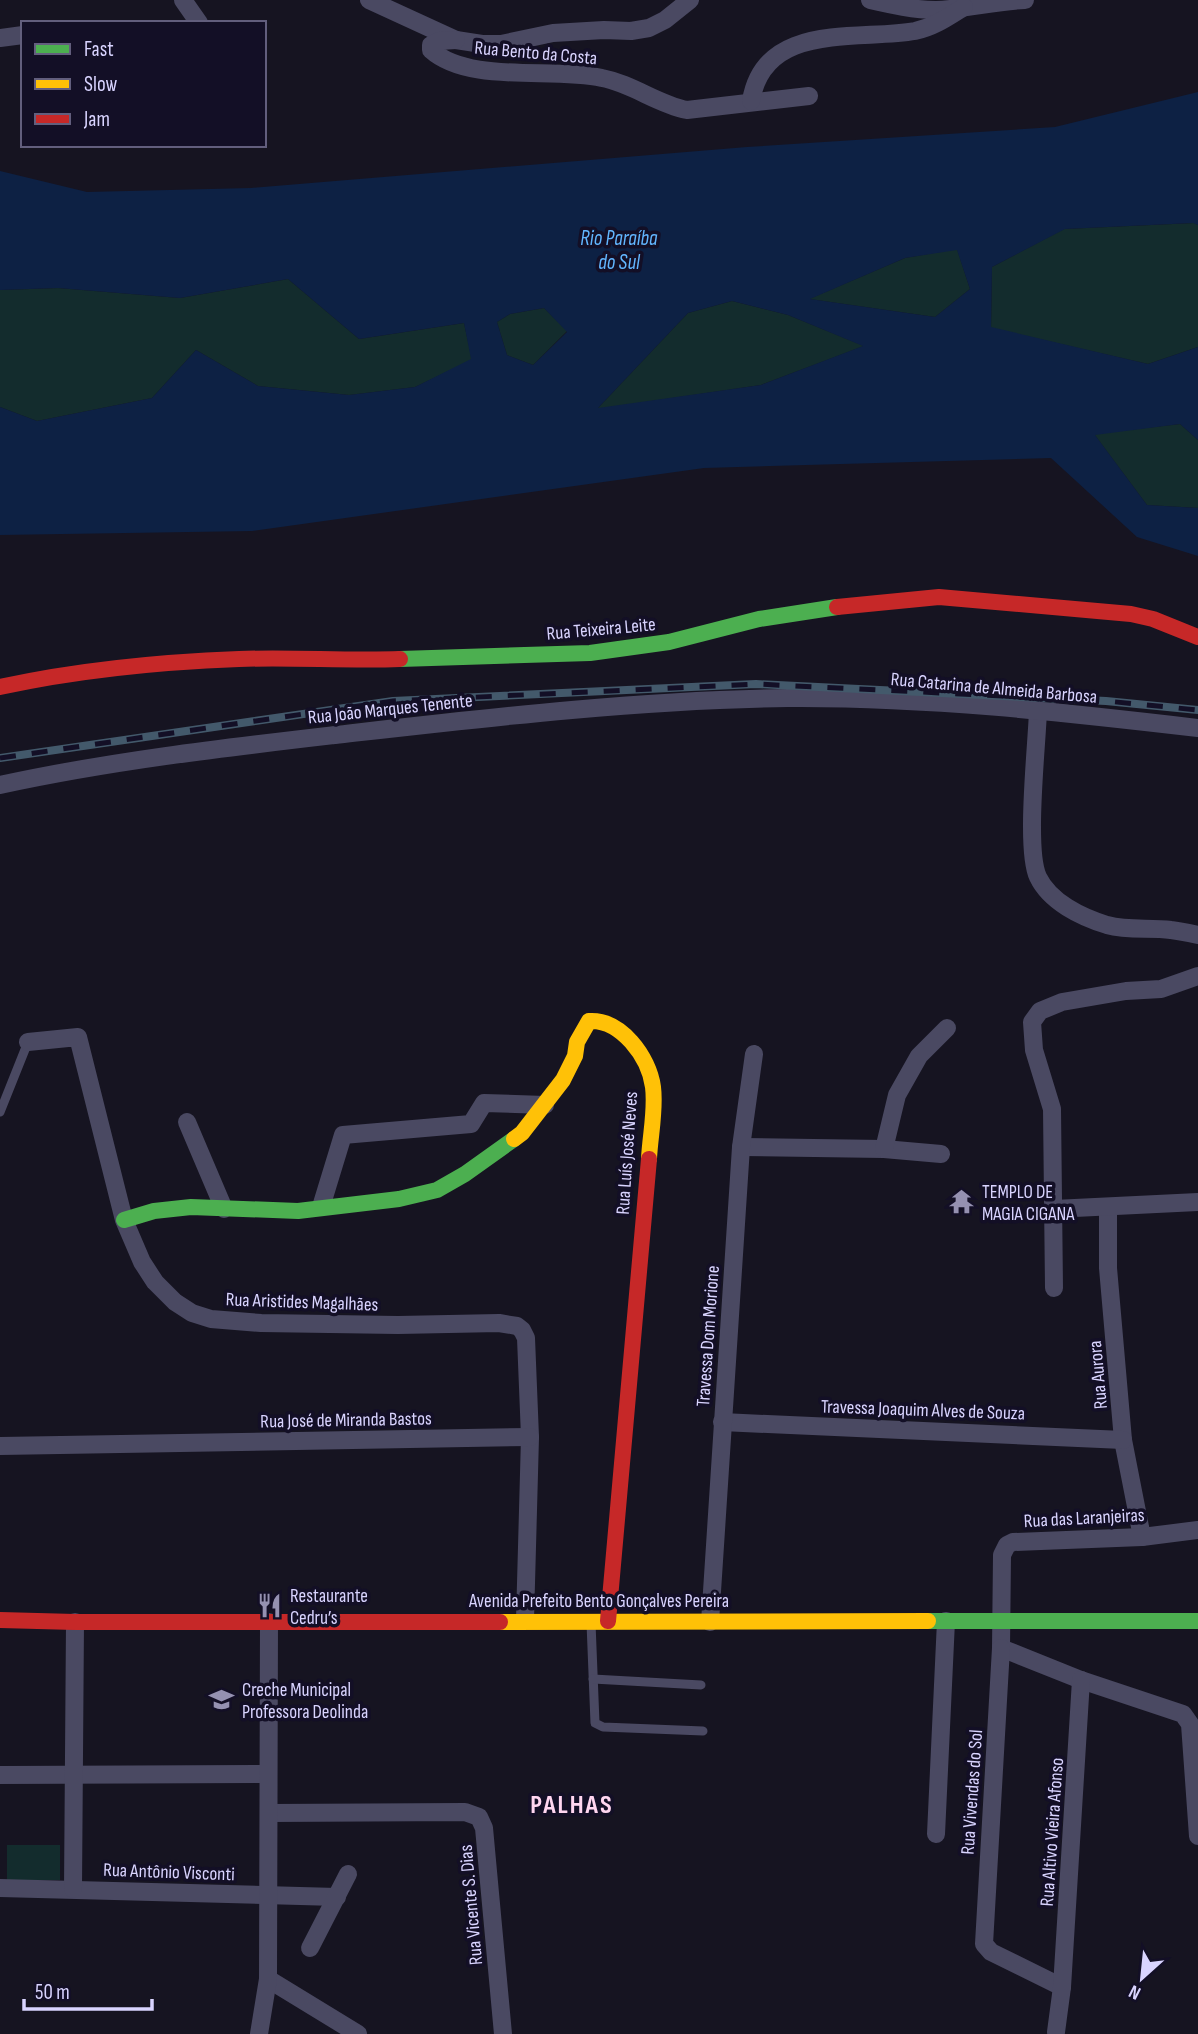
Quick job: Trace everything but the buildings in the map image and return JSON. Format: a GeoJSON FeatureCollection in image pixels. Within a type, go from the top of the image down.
{"type":"FeatureCollection","features":[{"type":"Feature","properties":{"kind":"street"},"geometry":{"type":"LineString","coordinates":[[183,0],[198,21]]}},
{"type":"Feature","properties":{"kind":"street","name":"Rua Bento da Costa"},"geometry":{"type":"LineString","coordinates":[[369,0],[456,40],[491,44],[578,31],[631,31],[649,28],[665,20],[690,0]]}},
{"type":"Feature","properties":{"kind":"street"},"geometry":{"type":"LineString","coordinates":[[870,0],[918,9],[964,8],[992,2],[1025,0]]}},
{"type":"Feature","properties":{"kind":"street"},"geometry":{"type":"LineString","coordinates":[[751,101],[756,84],[768,63],[791,46],[830,38],[917,31],[933,26],[964,8]]}},
{"type":"Feature","properties":{"kind":"street"},"geometry":{"type":"LineString","coordinates":[[0,38],[21,35]]}},
{"type":"Feature","properties":{"kind":"street","name":"Rua Bento da Costa"},"geometry":{"type":"LineString","coordinates":[[456,40],[435,42],[431,45],[431,50],[451,63],[474,69],[566,73],[605,78],[672,107],[687,110],[809,96]]}},
{"type":"Feature","properties":{"kind":"street","name":"Rua Teixeira Leite"},"geometry":{"type":"LineString","coordinates":[[0,687],[49,676],[183,662],[241,659],[378,660],[590,653],[669,642],[759,619],[814,609],[939,597],[1131,614],[1153,619],[1198,637]]}},
{"type":"Feature","properties":{"kind":"street","name":"Rua Catarina de Almeida Barbosa"},"geometry":{"type":"LineString","coordinates":[[786,698],[915,700],[1198,727]]}},
{"type":"Feature","properties":{"kind":"street","name":"Rua João Marques Tenente"},"geometry":{"type":"LineString","coordinates":[[0,785],[107,764],[409,727],[645,705],[786,698]]}},
{"type":"Feature","properties":{"kind":"street"},"geometry":{"type":"LineString","coordinates":[[1038,710],[1032,847],[1037,877],[1057,901],[1108,925],[1198,935]]}},
{"type":"Feature","properties":{"kind":"street"},"geometry":{"type":"LineString","coordinates":[[1054,1287],[1052,1109],[1034,1049],[1032,1022],[1040,1011],[1062,1002],[1126,991],[1161,989],[1198,976]]}},
{"type":"Feature","properties":{"kind":"street","name":"Rua Luís José Neves"},"geometry":{"type":"LineString","coordinates":[[124,1220],[154,1211],[191,1207],[298,1211],[399,1199],[437,1190],[465,1174],[522,1133],[563,1080],[585,1025],[594,1019],[611,1026],[636,1046],[647,1064],[653,1084],[649,1159],[621,1437],[608,1621]]}},
{"type":"Feature","properties":{"kind":"street"},"geometry":{"type":"LineString","coordinates":[[884,1149],[897,1095],[919,1056],[947,1028]]}},
{"type":"Feature","properties":{"kind":"street","name":"Rua Aristides Magalhães"},"geometry":{"type":"LineString","coordinates":[[28,1041],[78,1037],[124,1220],[142,1262],[163,1292],[192,1313],[211,1319],[261,1323],[499,1323],[517,1326],[526,1338],[530,1437]]}},
{"type":"Feature","properties":{"kind":"street","name":"Travessa Dom Morione"},"geometry":{"type":"LineString","coordinates":[[710,1622],[741,1147],[754,1054]]}},
{"type":"Feature","properties":{"kind":"street"},"geometry":{"type":"LineString","coordinates":[[321,1208],[343,1135],[471,1124],[484,1103],[545,1105]]}},
{"type":"Feature","properties":{"kind":"street"},"geometry":{"type":"LineString","coordinates":[[187,1122],[224,1209]]}},
{"type":"Feature","properties":{"kind":"street"},"geometry":{"type":"LineString","coordinates":[[741,1147],[884,1149],[941,1154]]}},
{"type":"Feature","properties":{"kind":"street"},"geometry":{"type":"LineString","coordinates":[[1054,1209],[1198,1202]]}},
{"type":"Feature","properties":{"kind":"street","name":"Rua Aurora"},"geometry":{"type":"LineString","coordinates":[[1108,1208],[1108,1268],[1123,1440],[1142,1537]]}},
{"type":"Feature","properties":{"kind":"street","name":"Travessa Joaquim Alves de Souza"},"geometry":{"type":"LineString","coordinates":[[722,1422],[1123,1440]]}},
{"type":"Feature","properties":{"kind":"street"},"geometry":{"type":"LineString","coordinates":[[526,1620],[530,1437]]}},
{"type":"Feature","properties":{"kind":"street","name":"Rua José de Miranda Bastos"},"geometry":{"type":"LineString","coordinates":[[0,1446],[530,1437]]}},
{"type":"Feature","properties":{"kind":"street","name":"Rua das Laranjeiras"},"geometry":{"type":"LineString","coordinates":[[1001,1620],[1002,1555],[1007,1545],[1013,1542],[1142,1537],[1198,1530]]}},
{"type":"Feature","properties":{"kind":"street","name":"Avenida Prefeito Bento Gonçalves Pereira"},"geometry":{"type":"LineString","coordinates":[[0,1620],[1198,1621]]}},
{"type":"Feature","properties":{"kind":"street"},"geometry":{"type":"LineString","coordinates":[[936,1834],[946,1620]]}},
{"type":"Feature","properties":{"kind":"street","name":"Rua Vivendas do Sol"},"geometry":{"type":"LineString","coordinates":[[1001,1620],[984,1944],[991,1952],[1062,1987]]}},
{"type":"Feature","properties":{"kind":"street"},"geometry":{"type":"LineString","coordinates":[[73,1889],[75,1622]]}},
{"type":"Feature","properties":{"kind":"street"},"geometry":{"type":"LineString","coordinates":[[259,2034],[268,1979],[269,1622]]}},
{"type":"Feature","properties":{"kind":"street"},"geometry":{"type":"LineString","coordinates":[[1001,1648],[1081,1680],[1183,1714],[1190,1724],[1198,1836]]}},
{"type":"Feature","properties":{"kind":"street","name":"Rua Altivo Vieira Afonso"},"geometry":{"type":"LineString","coordinates":[[1056,2032],[1062,1987],[1081,1680]]}},
{"type":"Feature","properties":{"kind":"street"},"geometry":{"type":"LineString","coordinates":[[0,1775],[268,1774]]}},
{"type":"Feature","properties":{"kind":"street","name":"Rua Vicente S. Dias"},"geometry":{"type":"LineString","coordinates":[[269,1813],[465,1812],[479,1817],[484,1828],[503,2034]]}},
{"type":"Feature","properties":{"kind":"street"},"geometry":{"type":"LineString","coordinates":[[310,1948],[348,1874]]}},
{"type":"Feature","properties":{"kind":"street","name":"Rua Antônio Visconti"},"geometry":{"type":"LineString","coordinates":[[0,1888],[337,1897]]}},
{"type":"Feature","properties":{"kind":"street"},"geometry":{"type":"LineString","coordinates":[[268,1979],[358,2034]]}},
{"type":"Feature","properties":{"kind":"lane"},"geometry":{"type":"LineString","coordinates":[[0,1112],[28,1041]]}},
{"type":"Feature","properties":{"kind":"lane"},"geometry":{"type":"LineString","coordinates":[[591,1621],[593,1719],[598,1726],[703,1731]]}},
{"type":"Feature","properties":{"kind":"lane"},"geometry":{"type":"LineString","coordinates":[[593,1679],[701,1685]]}},
{"type":"Feature","properties":{"kind":"green space"},"geometry":{"type":"Polygon","coordinates":[[[1194,223],[1198,225],[1198,347],[1148,364],[991,328],[992,267],[1064,229],[1194,223]]]}},
{"type":"Feature","properties":{"kind":"green space"},"geometry":{"type":"Polygon","coordinates":[[[957,249],[970,289],[935,317],[809,299],[905,258],[957,249]]]}},
{"type":"Feature","properties":{"kind":"green space"},"geometry":{"type":"Polygon","coordinates":[[[288,279],[359,339],[464,323],[472,360],[415,387],[349,395],[258,386],[196,350],[152,398],[37,421],[0,407],[0,290],[58,288],[180,298],[288,279]]]}},
{"type":"Feature","properties":{"kind":"green space"},"geometry":{"type":"Polygon","coordinates":[[[732,301],[788,315],[864,346],[761,385],[597,409],[688,313],[732,301]]]}},
{"type":"Feature","properties":{"kind":"green space"},"geometry":{"type":"Polygon","coordinates":[[[544,308],[567,331],[533,365],[507,355],[497,322],[510,314],[544,308]]]}},
{"type":"Feature","properties":{"kind":"green space"},"geometry":{"type":"Polygon","coordinates":[[[1180,424],[1198,440],[1198,508],[1147,505],[1094,434],[1180,424]]]}},
{"type":"Feature","properties":{"kind":"green space"},"geometry":{"type":"Polygon","coordinates":[[[7,1845],[60,1845],[60,1880],[7,1880],[7,1845]]]}},
{"type":"Feature","properties":{"kind":"water","name":"Rio Paraíba do Sul"},"geometry":{"type":"Polygon","coordinates":[[[1198,92],[1198,225],[1193,223],[1065,229],[992,267],[991,327],[1148,364],[1198,347],[1198,440],[1180,424],[1095,435],[1147,505],[1198,508],[1198,556],[1137,537],[1051,458],[704,468],[252,531],[0,535],[0,407],[37,421],[152,398],[196,350],[258,386],[349,395],[415,387],[471,359],[464,323],[359,339],[288,279],[180,298],[58,288],[0,290],[0,171],[87,192],[251,188],[747,147],[1055,127],[1198,92]],[[957,250],[905,258],[810,299],[935,317],[970,289],[957,250]],[[732,301],[688,313],[598,408],[761,385],[863,346],[788,315],[732,301]],[[544,308],[510,314],[497,322],[507,355],[533,365],[567,332],[544,308]]]}},
{"type":"Feature","properties":{"kind":"railway"},"geometry":{"type":"LineString","coordinates":[[0,758],[393,701],[756,684],[1106,701],[1198,710]]}},
{"type":"Feature","properties":{"kind":"traffic: fast"},"geometry":{"type":"LineString","coordinates":[[400,659],[590,653],[669,642],[759,619],[837,607]]}},
{"type":"Feature","properties":{"kind":"traffic: fast"},"geometry":{"type":"LineString","coordinates":[[124,1220],[154,1211],[191,1207],[298,1211],[399,1199],[437,1190],[465,1174],[514,1139]]}},
{"type":"Feature","properties":{"kind":"traffic: fast"},"geometry":{"type":"LineString","coordinates":[[928,1621],[1198,1621]]}},
{"type":"Feature","properties":{"kind":"traffic: slow"},"geometry":{"type":"LineString","coordinates":[[514,1139],[522,1133],[563,1080],[575,1056],[577,1042],[589,1021],[601,1022],[612,1026],[632,1042],[650,1075],[654,1105],[649,1159]]}},
{"type":"Feature","properties":{"kind":"traffic: slow"},"geometry":{"type":"LineString","coordinates":[[500,1622],[928,1621]]}},
{"type":"Feature","properties":{"kind":"traffic: jam"},"geometry":{"type":"LineString","coordinates":[[837,607],[939,597],[1131,614],[1153,619],[1198,637]]}},
{"type":"Feature","properties":{"kind":"traffic: jam"},"geometry":{"type":"LineString","coordinates":[[0,687],[89,671],[179,662],[400,659]]}},
{"type":"Feature","properties":{"kind":"traffic: jam"},"geometry":{"type":"LineString","coordinates":[[608,1621],[649,1159]]}},
{"type":"Feature","properties":{"kind":"traffic: jam"},"geometry":{"type":"LineString","coordinates":[[0,1620],[500,1622]]}},
{"type":"Feature","properties":{"kind":"place","name":"TEMPLO DE MAGIA CIGANA"},"geometry":{"type":"Point","coordinates":[962,1202]}},
{"type":"Feature","properties":{"kind":"place","name":"Restaurante Cedru’s"},"geometry":{"type":"Point","coordinates":[270,1606]}},
{"type":"Feature","properties":{"kind":"place","name":"Creche Municipal Professora Deolinda"},"geometry":{"type":"Point","coordinates":[222,1700]}},
{"type":"Feature","properties":{"kind":"district","name":"PALHAS"},"geometry":{"type":"Point","coordinates":[572,1804]}}]}
